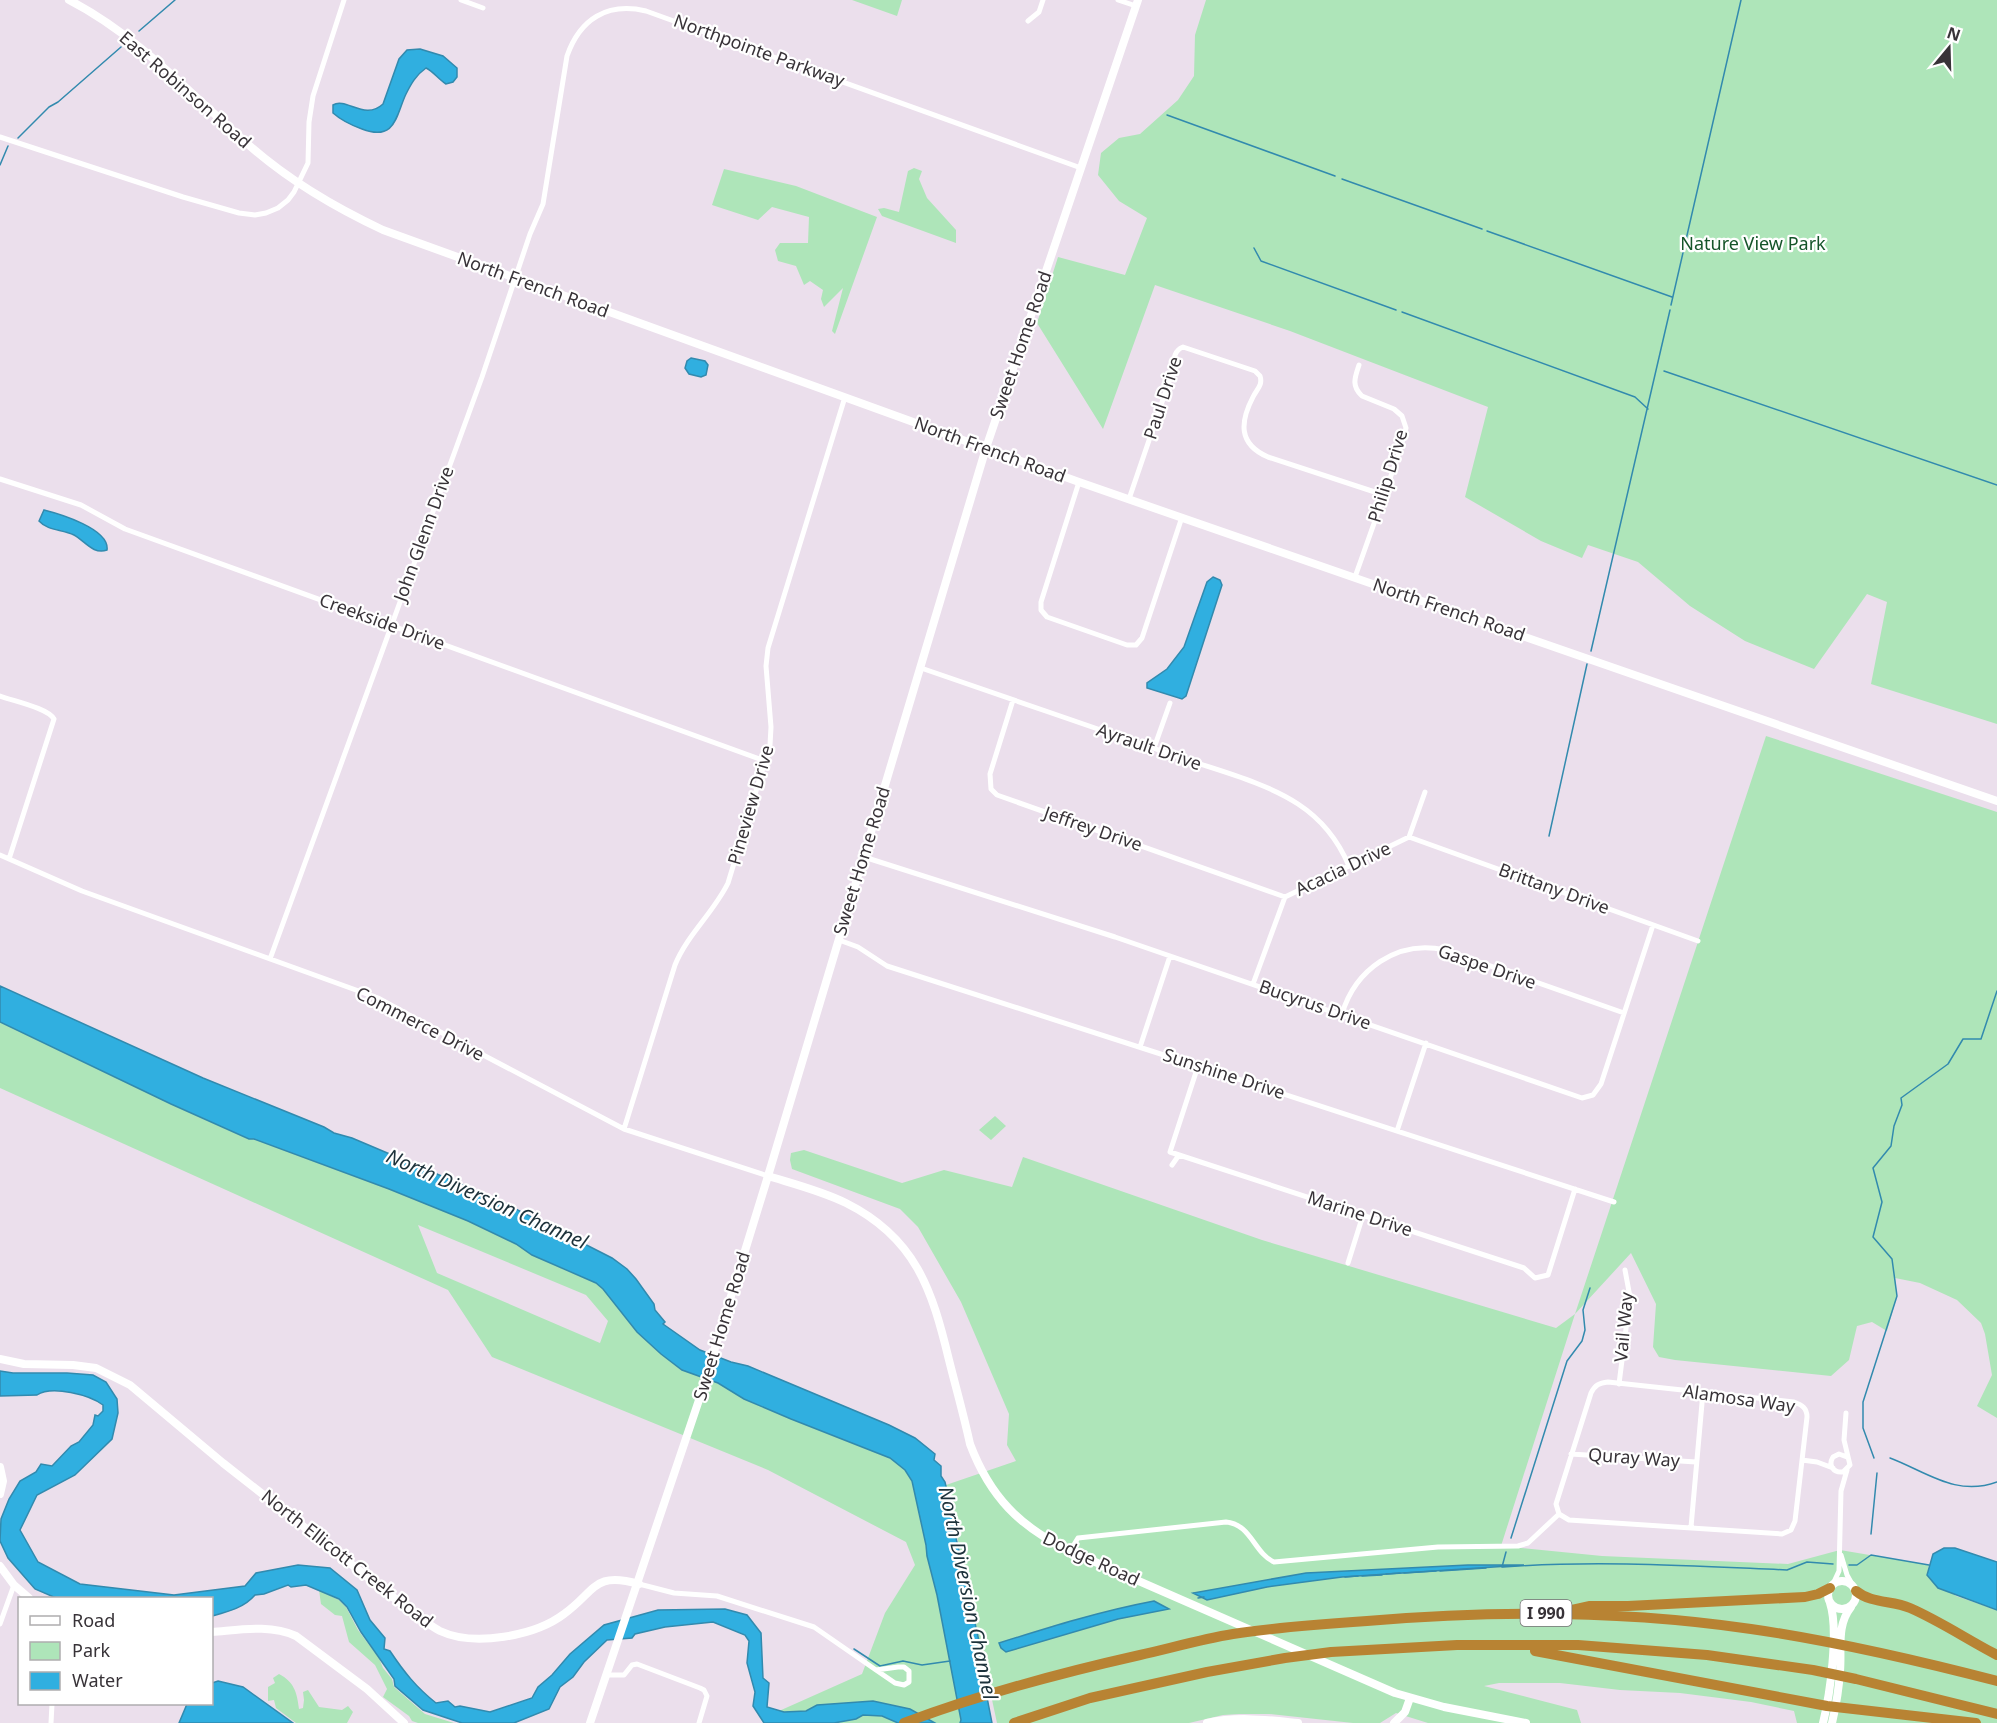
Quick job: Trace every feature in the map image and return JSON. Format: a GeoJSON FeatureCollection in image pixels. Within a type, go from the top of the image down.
{"type":"FeatureCollection","features":[{"type":"Feature","properties":{"kind":"highway"},"geometry":{"type":"LineString","coordinates":[[1554,1613],[1590,1606],[1805,1597],[1818,1594],[1832,1586]]}},
{"type":"Feature","properties":{"kind":"highway"},"geometry":{"type":"LineString","coordinates":[[1854,1588],[1868,1599],[1911,1608],[1997,1655]]}},
{"type":"Feature","properties":{"kind":"highway","name":"I 990"},"geometry":{"type":"LineString","coordinates":[[904,1723],[1007,1689],[1072,1671],[1230,1635],[1283,1628],[1429,1616],[1522,1612],[1618,1615],[1696,1622],[1809,1638],[1908,1658],[1997,1681]]}},
{"type":"Feature","properties":{"kind":"highway","name":"I 990"},"geometry":{"type":"LineString","coordinates":[[1014,1723],[1090,1698],[1207,1672],[1285,1658],[1331,1652],[1457,1644],[1630,1648],[1707,1655],[1813,1670],[1997,1714]]}},
{"type":"Feature","properties":{"kind":"highway"},"geometry":{"type":"LineString","coordinates":[[1508,1646],[1831,1706],[1976,1723]]}},
{"type":"Feature","properties":{"kind":"main road","name":"East Robinson Road"},"geometry":{"type":"LineString","coordinates":[[69,0],[104,21],[147,53],[250,146],[299,183]]}},
{"type":"Feature","properties":{"kind":"main road","name":"Sweet Home Road"},"geometry":{"type":"LineString","coordinates":[[590,1723],[639,1584],[720,1334],[986,448],[1137,3]]}},
{"type":"Feature","properties":{"kind":"main road","name":"North French Road"},"geometry":{"type":"LineString","coordinates":[[299,183],[345,212],[383,230],[1079,482],[1997,801]]}},
{"type":"Feature","properties":{"kind":"main road","name":"Dodge Road"},"geometry":{"type":"LineString","coordinates":[[768,1176],[830,1196],[861,1211],[886,1231],[910,1256],[935,1304],[970,1444],[984,1476],[995,1493],[1020,1520],[1040,1536],[1346,1672],[1410,1698],[1526,1723]]}},
{"type":"Feature","properties":{"kind":"main road","name":"North Ellicott Creek Road"},"geometry":{"type":"LineString","coordinates":[[0,1359],[24,1364],[96,1368],[130,1385],[223,1463],[417,1616],[441,1631],[475,1638],[522,1633],[548,1625],[565,1614],[603,1581],[620,1579],[639,1584]]}},
{"type":"Feature","properties":{"kind":"main road"},"geometry":{"type":"LineString","coordinates":[[0,1467],[3,1481],[0,1494]]}},
{"type":"Feature","properties":{"kind":"main road"},"geometry":{"type":"LineString","coordinates":[[0,1566],[14,1585],[27,1597]]}},
{"type":"Feature","properties":{"kind":"main road"},"geometry":{"type":"LineString","coordinates":[[1823,1723],[1831,1706],[1840,1673],[1841,1628],[1844,1617],[1856,1600],[1854,1588],[1842,1581],[1832,1586],[1828,1593],[1833,1620],[1831,1706],[1832,1723]]}},
{"type":"Feature","properties":{"kind":"main road"},"geometry":{"type":"LineString","coordinates":[[1830,1603],[1842,1610],[1851,1607]]}},
{"type":"Feature","properties":{"kind":"main road"},"geometry":{"type":"LineString","coordinates":[[213,1632],[265,1629],[296,1636],[367,1689],[404,1723]]}},
{"type":"Feature","properties":{"kind":"main road"},"geometry":{"type":"LineString","coordinates":[[1394,1723],[1404,1714],[1410,1698]]}},
{"type":"Feature","properties":{"kind":"main road"},"geometry":{"type":"LineString","coordinates":[[1207,1723],[1224,1719],[1249,1718],[1298,1723]]}},
{"type":"Feature","properties":{"kind":"street"},"geometry":{"type":"LineString","coordinates":[[0,137],[168,193],[239,213],[266,213],[278,208],[288,200],[299,183],[309,157],[309,122],[316,85],[344,0]]}},
{"type":"Feature","properties":{"kind":"street"},"geometry":{"type":"LineString","coordinates":[[461,0],[483,8]]}},
{"type":"Feature","properties":{"kind":"street"},"geometry":{"type":"LineString","coordinates":[[1028,21],[1039,12],[1043,0]]}},
{"type":"Feature","properties":{"kind":"street"},"geometry":{"type":"LineString","coordinates":[[1118,0],[1137,3]]}},
{"type":"Feature","properties":{"kind":"street","name":"Northpointe Parkway"},"geometry":{"type":"LineString","coordinates":[[515,278],[546,192],[566,64],[572,44],[587,24],[600,14],[617,9],[646,11],[1081,168]]}},
{"type":"Feature","properties":{"kind":"street","name":"John Glenn Drive"},"geometry":{"type":"LineString","coordinates":[[270,959],[515,278]]}},
{"type":"Feature","properties":{"kind":"street","name":"Paul Drive"},"geometry":{"type":"LineString","coordinates":[[1129,499],[1173,370],[1174,356],[1183,347],[1255,371],[1260,376],[1261,383],[1248,407],[1243,426],[1246,438],[1254,449],[1268,457],[1384,495]]}},
{"type":"Feature","properties":{"kind":"street","name":"Philip Drive"},"geometry":{"type":"LineString","coordinates":[[1355,577],[1405,432],[1405,422],[1394,409],[1362,396],[1355,388],[1354,380],[1359,365]]}},
{"type":"Feature","properties":{"kind":"street","name":"Pineview Drive"},"geometry":{"type":"LineString","coordinates":[[624,1129],[675,965],[682,950],[718,901],[728,883],[765,761],[771,736],[766,666],[768,648],[844,397]]}},
{"type":"Feature","properties":{"kind":"street","name":"Creekside Drive"},"geometry":{"type":"LineString","coordinates":[[0,479],[81,505],[124,529],[765,761]]}},
{"type":"Feature","properties":{"kind":"street"},"geometry":{"type":"LineString","coordinates":[[1079,482],[1041,602],[1041,610],[1047,617],[1127,645],[1136,645],[1142,638],[1182,517]]}},
{"type":"Feature","properties":{"kind":"street","name":"Ayrault Drive"},"geometry":{"type":"LineString","coordinates":[[921,668],[1270,790],[1310,812],[1329,832],[1349,866]]}},
{"type":"Feature","properties":{"kind":"street"},"geometry":{"type":"LineString","coordinates":[[0,696],[44,711],[54,719],[9,859]]}},
{"type":"Feature","properties":{"kind":"street","name":"Jeffrey Drive"},"geometry":{"type":"LineString","coordinates":[[1013,700],[990,774],[991,789],[997,795],[1285,897]]}},
{"type":"Feature","properties":{"kind":"street"},"geometry":{"type":"LineString","coordinates":[[1154,748],[1170,703]]}},
{"type":"Feature","properties":{"kind":"street","name":"Acacia Drive"},"geometry":{"type":"LineString","coordinates":[[1253,984],[1285,897],[1409,837],[1425,792]]}},
{"type":"Feature","properties":{"kind":"street","name":"Brittany Drive"},"geometry":{"type":"LineString","coordinates":[[1409,837],[1698,941]]}},
{"type":"Feature","properties":{"kind":"street","name":"Commerce Drive"},"geometry":{"type":"LineString","coordinates":[[0,855],[82,891],[378,998],[624,1129],[768,1176]]}},
{"type":"Feature","properties":{"kind":"street","name":"Bucyrus Drive"},"geometry":{"type":"LineString","coordinates":[[864,857],[1170,956],[1578,1097],[1587,1097],[1597,1091],[1601,1084],[1653,925]]}},
{"type":"Feature","properties":{"kind":"street","name":"Sunshine Drive"},"geometry":{"type":"LineString","coordinates":[[839,940],[858,947],[887,966],[1198,1065],[1614,1202]]}},
{"type":"Feature","properties":{"kind":"street","name":"Gaspe Drive"},"geometry":{"type":"LineString","coordinates":[[1342,1014],[1352,990],[1371,967],[1401,951],[1430,947],[1445,950],[1624,1013]]}},
{"type":"Feature","properties":{"kind":"street"},"geometry":{"type":"LineString","coordinates":[[1140,1047],[1170,956]]}},
{"type":"Feature","properties":{"kind":"street"},"geometry":{"type":"LineString","coordinates":[[1397,1131],[1426,1043]]}},
{"type":"Feature","properties":{"kind":"street"},"geometry":{"type":"LineString","coordinates":[[1172,1165],[1179,1155],[1170,1152],[1198,1065]]}},
{"type":"Feature","properties":{"kind":"street","name":"Marine Drive"},"geometry":{"type":"LineString","coordinates":[[1179,1155],[1524,1268],[1535,1278],[1548,1275],[1575,1189]]}},
{"type":"Feature","properties":{"kind":"street"},"geometry":{"type":"LineString","coordinates":[[1348,1263],[1363,1215]]}},
{"type":"Feature","properties":{"kind":"street","name":"Vail Way"},"geometry":{"type":"LineString","coordinates":[[1619,1384],[1630,1297],[1625,1270]]}},
{"type":"Feature","properties":{"kind":"street","name":"Alamosa Way"},"geometry":{"type":"LineString","coordinates":[[1600,1383],[1703,1392],[1800,1405],[1805,1409],[1807,1417],[1795,1521],[1791,1530],[1787,1533],[1569,1520],[1559,1514],[1556,1504],[1594,1387],[1600,1383]]}},
{"type":"Feature","properties":{"kind":"street"},"geometry":{"type":"LineString","coordinates":[[1691,1527],[1703,1392]]}},
{"type":"Feature","properties":{"kind":"street"},"geometry":{"type":"LineString","coordinates":[[1832,1586],[1839,1571],[1841,1491],[1850,1462],[1844,1440],[1846,1413]]}},
{"type":"Feature","properties":{"kind":"street"},"geometry":{"type":"LineString","coordinates":[[1841,1491],[1831,1462],[1844,1440]]}},
{"type":"Feature","properties":{"kind":"street","name":"Quray Way"},"geometry":{"type":"LineString","coordinates":[[1571,1454],[1696,1462]]}},
{"type":"Feature","properties":{"kind":"street"},"geometry":{"type":"LineString","coordinates":[[1817,1462],[1842,1454],[1847,1457]]}},
{"type":"Feature","properties":{"kind":"street"},"geometry":{"type":"LineString","coordinates":[[1802,1460],[1817,1462],[1840,1473],[1847,1470]]}},
{"type":"Feature","properties":{"kind":"street"},"geometry":{"type":"LineString","coordinates":[[1070,1551],[1078,1538],[1226,1522],[1239,1525],[1265,1556],[1274,1562],[1438,1547],[1518,1546],[1528,1543],[1559,1514]]}},
{"type":"Feature","properties":{"kind":"street"},"geometry":{"type":"LineString","coordinates":[[1840,1550],[1847,1575],[1854,1588]]}},
{"type":"Feature","properties":{"kind":"street","name":"North Ellicott Creek Road"},"geometry":{"type":"LineString","coordinates":[[639,1584],[674,1593],[717,1596],[814,1627],[876,1670],[901,1685],[907,1684],[910,1678],[909,1671],[904,1667],[876,1670]]}},
{"type":"Feature","properties":{"kind":"street"},"geometry":{"type":"LineString","coordinates":[[0,1624],[14,1585]]}},
{"type":"Feature","properties":{"kind":"street"},"geometry":{"type":"LineString","coordinates":[[607,1675],[624,1675],[632,1665],[637,1664],[704,1690],[707,1696],[699,1723]]}},
{"type":"Feature","properties":{"kind":"street"},"geometry":{"type":"LineString","coordinates":[[51,1705],[51,1723]]}},
{"type":"Feature","properties":{"kind":"green space"},"geometry":{"type":"Polygon","coordinates":[[[852,0],[902,0],[897,16],[852,0]]]}},
{"type":"Feature","properties":{"kind":"green space","name":"Nature View Park"},"geometry":{"type":"Polygon","coordinates":[[[1206,0],[1997,0],[1997,724],[1871,684],[1887,602],[1867,594],[1814,669],[1745,641],[1690,606],[1638,562],[1588,545],[1582,558],[1541,541],[1465,497],[1488,407],[1290,331],[1155,285],[1103,429],[1037,323],[1058,257],[1125,275],[1147,218],[1119,201],[1098,175],[1101,153],[1119,138],[1140,134],[1178,100],[1194,76],[1195,35],[1206,0]]]}},
{"type":"Feature","properties":{"kind":"green space"},"geometry":{"type":"Polygon","coordinates":[[[914,168],[922,171],[919,179],[927,198],[956,230],[956,243],[882,216],[878,209],[884,208],[899,212],[908,171],[914,168]]]}},
{"type":"Feature","properties":{"kind":"green space"},"geometry":{"type":"Polygon","coordinates":[[[724,169],[796,186],[877,217],[835,334],[832,331],[843,288],[824,307],[821,299],[823,290],[810,281],[804,285],[796,266],[778,261],[775,250],[780,243],[808,243],[809,217],[772,207],[758,220],[712,205],[724,169]]]}},
{"type":"Feature","properties":{"kind":"green space"},"geometry":{"type":"Polygon","coordinates":[[[1766,736],[1997,812],[1997,1418],[1977,1406],[1992,1375],[1981,1323],[1957,1300],[1920,1283],[1895,1278],[1897,1296],[1887,1331],[1872,1322],[1857,1326],[1849,1360],[1831,1376],[1659,1357],[1653,1347],[1656,1304],[1631,1253],[1575,1314],[1766,736]]]}},
{"type":"Feature","properties":{"kind":"green space"},"geometry":{"type":"Polygon","coordinates":[[[0,1022],[249,1139],[389,1189],[468,1221],[516,1244],[532,1255],[596,1283],[637,1332],[682,1370],[718,1383],[744,1399],[791,1419],[890,1458],[905,1470],[912,1481],[948,1646],[960,1723],[935,1723],[910,1709],[873,1701],[817,1705],[806,1711],[779,1711],[862,1674],[885,1613],[915,1565],[906,1542],[768,1470],[492,1357],[448,1290],[0,1088],[0,1022]],[[418,1225],[437,1273],[600,1343],[608,1321],[586,1295],[418,1225]]]}},
{"type":"Feature","properties":{"kind":"green space"},"geometry":{"type":"Polygon","coordinates":[[[995,1116],[1006,1126],[991,1140],[979,1130],[995,1116]]]}},
{"type":"Feature","properties":{"kind":"green space"},"geometry":{"type":"Polygon","coordinates":[[[804,1150],[902,1183],[944,1170],[1012,1187],[1023,1157],[1262,1240],[1556,1328],[1575,1314],[1501,1546],[1602,1556],[1788,1564],[1840,1550],[1929,1565],[1927,1575],[1956,1596],[1997,1610],[1997,1723],[1797,1723],[1794,1711],[1751,1702],[1680,1693],[1620,1690],[1560,1683],[1499,1683],[1484,1686],[1577,1710],[1581,1723],[1428,1723],[1396,1713],[1380,1723],[1353,1723],[1269,1714],[1239,1714],[1223,1715],[1189,1723],[997,1723],[946,1485],[1016,1461],[1007,1445],[1009,1414],[961,1302],[918,1227],[900,1209],[792,1169],[791,1153],[804,1150]]]}},
{"type":"Feature","properties":{"kind":"green space"},"geometry":{"type":"Polygon","coordinates":[[[319,1590],[339,1600],[346,1607],[358,1630],[392,1679],[394,1687],[425,1714],[454,1723],[412,1721],[409,1716],[383,1697],[387,1689],[375,1665],[349,1642],[342,1616],[335,1615],[321,1604],[319,1590]]]}},
{"type":"Feature","properties":{"kind":"green space"},"geometry":{"type":"Polygon","coordinates":[[[279,1674],[294,1688],[299,1709],[303,1708],[303,1692],[308,1690],[319,1707],[342,1710],[348,1706],[353,1712],[347,1723],[296,1723],[276,1708],[274,1700],[268,1701],[268,1687],[275,1683],[273,1678],[279,1674]]]}},
{"type":"Feature","properties":{"kind":"green space"},"geometry":{"type":"Polygon","coordinates":[[[863,1715],[882,1716],[898,1723],[834,1723],[856,1719],[863,1715]]]}},
{"type":"Feature","properties":{"kind":"water"},"geometry":{"type":"Polygon","coordinates":[[[420,49],[443,56],[457,68],[457,77],[453,82],[446,84],[426,68],[410,87],[393,124],[382,132],[373,132],[358,127],[343,121],[333,113],[333,105],[338,103],[363,110],[376,109],[383,104],[399,59],[407,50],[420,49]]]}},
{"type":"Feature","properties":{"kind":"water"},"geometry":{"type":"Polygon","coordinates":[[[691,358],[705,361],[708,365],[706,375],[701,377],[689,374],[685,368],[687,361],[691,358]]]}},
{"type":"Feature","properties":{"kind":"water"},"geometry":{"type":"Polygon","coordinates":[[[44,510],[93,529],[106,542],[107,550],[97,551],[74,535],[43,524],[39,521],[44,510]]]}},
{"type":"Feature","properties":{"kind":"water"},"geometry":{"type":"Polygon","coordinates":[[[1213,577],[1220,580],[1222,585],[1186,696],[1182,699],[1147,688],[1147,683],[1167,669],[1184,647],[1207,582],[1213,577]]]}},
{"type":"Feature","properties":{"kind":"water","name":"North Diversion Channel"},"geometry":{"type":"Polygon","coordinates":[[[0,986],[203,1078],[334,1133],[352,1138],[506,1204],[612,1258],[627,1269],[654,1304],[655,1310],[665,1322],[663,1324],[700,1350],[748,1366],[915,1438],[935,1454],[934,1460],[941,1466],[941,1476],[945,1482],[971,1599],[992,1723],[960,1723],[937,1595],[912,1481],[905,1470],[890,1458],[791,1419],[744,1399],[718,1383],[682,1370],[637,1332],[596,1283],[532,1255],[516,1244],[468,1221],[389,1189],[249,1139],[0,1022],[0,986]]]}},
{"type":"Feature","properties":{"kind":"water"},"geometry":{"type":"Polygon","coordinates":[[[0,1371],[93,1375],[106,1382],[117,1399],[118,1413],[112,1439],[75,1475],[37,1495],[20,1530],[38,1562],[80,1584],[174,1595],[245,1586],[256,1573],[298,1565],[330,1568],[357,1590],[370,1620],[385,1638],[384,1649],[390,1651],[411,1679],[429,1697],[436,1703],[448,1701],[455,1707],[490,1712],[532,1698],[538,1687],[570,1654],[604,1625],[658,1610],[725,1609],[747,1615],[761,1633],[763,1678],[769,1683],[767,1707],[784,1712],[806,1711],[817,1705],[873,1701],[910,1709],[935,1723],[898,1723],[882,1716],[863,1715],[856,1719],[834,1723],[764,1723],[753,1706],[755,1692],[747,1663],[749,1641],[745,1635],[713,1622],[665,1627],[635,1634],[632,1638],[607,1640],[584,1662],[573,1677],[560,1687],[549,1709],[514,1723],[462,1723],[423,1710],[395,1686],[394,1679],[361,1632],[347,1607],[339,1599],[306,1585],[291,1587],[288,1585],[255,1595],[241,1606],[213,1616],[213,1597],[54,1597],[35,1589],[8,1558],[0,1541],[1,1519],[20,1481],[36,1472],[41,1464],[52,1466],[71,1446],[79,1442],[93,1425],[95,1415],[98,1416],[103,1411],[103,1405],[71,1392],[61,1391],[44,1392],[37,1395],[0,1396],[0,1371]]]}},
{"type":"Feature","properties":{"kind":"water"},"geometry":{"type":"Polygon","coordinates":[[[1944,1548],[1955,1548],[1997,1562],[1997,1610],[1938,1588],[1927,1575],[1933,1554],[1944,1548]]]}},
{"type":"Feature","properties":{"kind":"water"},"geometry":{"type":"Polygon","coordinates":[[[1468,1565],[1524,1565],[1342,1577],[1267,1587],[1207,1600],[1193,1593],[1306,1573],[1468,1565]]]}},
{"type":"Feature","properties":{"kind":"water"},"geometry":{"type":"Polygon","coordinates":[[[1154,1601],[1169,1609],[1118,1619],[1006,1652],[999,1643],[1095,1614],[1154,1601]]]}},
{"type":"Feature","properties":{"kind":"water"},"geometry":{"type":"Polygon","coordinates":[[[218,1681],[243,1687],[293,1723],[179,1723],[187,1705],[213,1705],[213,1683],[218,1681]]]}},
{"type":"Feature","properties":{"kind":"waterway"},"geometry":{"type":"LineString","coordinates":[[139,31],[175,0]]}},
{"type":"Feature","properties":{"kind":"waterway"},"geometry":{"type":"LineString","coordinates":[[1671,305],[1741,0]]}},
{"type":"Feature","properties":{"kind":"waterway"},"geometry":{"type":"LineString","coordinates":[[18,138],[49,107],[58,102],[121,47]]}},
{"type":"Feature","properties":{"kind":"waterway"},"geometry":{"type":"LineString","coordinates":[[1167,115],[1335,176]]}},
{"type":"Feature","properties":{"kind":"waterway"},"geometry":{"type":"LineString","coordinates":[[0,165],[8,146]]}},
{"type":"Feature","properties":{"kind":"waterway"},"geometry":{"type":"LineString","coordinates":[[1342,179],[1482,229]]}},
{"type":"Feature","properties":{"kind":"waterway"},"geometry":{"type":"LineString","coordinates":[[1487,231],[1672,297]]}},
{"type":"Feature","properties":{"kind":"waterway"},"geometry":{"type":"LineString","coordinates":[[1254,248],[1261,261],[1396,310]]}},
{"type":"Feature","properties":{"kind":"waterway"},"geometry":{"type":"LineString","coordinates":[[1591,651],[1670,310]]}},
{"type":"Feature","properties":{"kind":"waterway"},"geometry":{"type":"LineString","coordinates":[[1402,312],[1635,397],[1648,409]]}},
{"type":"Feature","properties":{"kind":"waterway"},"geometry":{"type":"LineString","coordinates":[[1664,371],[1997,485]]}},
{"type":"Feature","properties":{"kind":"waterway"},"geometry":{"type":"LineString","coordinates":[[1549,836],[1587,664]]}},
{"type":"Feature","properties":{"kind":"waterway"},"geometry":{"type":"LineString","coordinates":[[1874,1458],[1863,1428],[1863,1402],[1897,1296],[1892,1259],[1873,1237],[1882,1202],[1873,1168],[1891,1146],[1894,1126],[1902,1105],[1901,1098],[1948,1064],[1963,1039],[1981,1039],[1997,991]]}},
{"type":"Feature","properties":{"kind":"waterway"},"geometry":{"type":"LineString","coordinates":[[1511,1538],[1567,1361],[1582,1341],[1585,1330],[1583,1310],[1590,1288]]}},
{"type":"Feature","properties":{"kind":"waterway"},"geometry":{"type":"LineString","coordinates":[[1890,1458],[1955,1485],[1968,1487],[1997,1482]]}},
{"type":"Feature","properties":{"kind":"waterway"},"geometry":{"type":"LineString","coordinates":[[1871,1534],[1877,1473]]}},
{"type":"Feature","properties":{"kind":"waterway"},"geometry":{"type":"LineString","coordinates":[[1502,1567],[1506,1552]]}},
{"type":"Feature","properties":{"kind":"waterway"},"geometry":{"type":"LineString","coordinates":[[1849,1565],[1857,1565],[1871,1555],[1929,1565]]}},
{"type":"Feature","properties":{"kind":"waterway"},"geometry":{"type":"LineString","coordinates":[[1503,1567],[1610,1564],[1787,1570],[1807,1562],[1833,1564]]}},
{"type":"Feature","properties":{"kind":"waterway"},"geometry":{"type":"LineString","coordinates":[[1440,1571],[1486,1568]]}},
{"type":"Feature","properties":{"kind":"waterway"},"geometry":{"type":"LineString","coordinates":[[1404,1573],[1436,1571]]}},
{"type":"Feature","properties":{"kind":"waterway"},"geometry":{"type":"LineString","coordinates":[[1386,1574],[1400,1573]]}},
{"type":"Feature","properties":{"kind":"waterway"},"geometry":{"type":"LineString","coordinates":[[1362,1576],[1382,1575]]}},
{"type":"Feature","properties":{"kind":"waterway"},"geometry":{"type":"LineString","coordinates":[[1345,1577],[1358,1576]]}},
{"type":"Feature","properties":{"kind":"waterway"},"geometry":{"type":"LineString","coordinates":[[1198,1598],[1204,1597]]}},
{"type":"Feature","properties":{"kind":"waterway"},"geometry":{"type":"LineString","coordinates":[[854,1649],[880,1666],[903,1661],[922,1665],[950,1661]]}}]}
